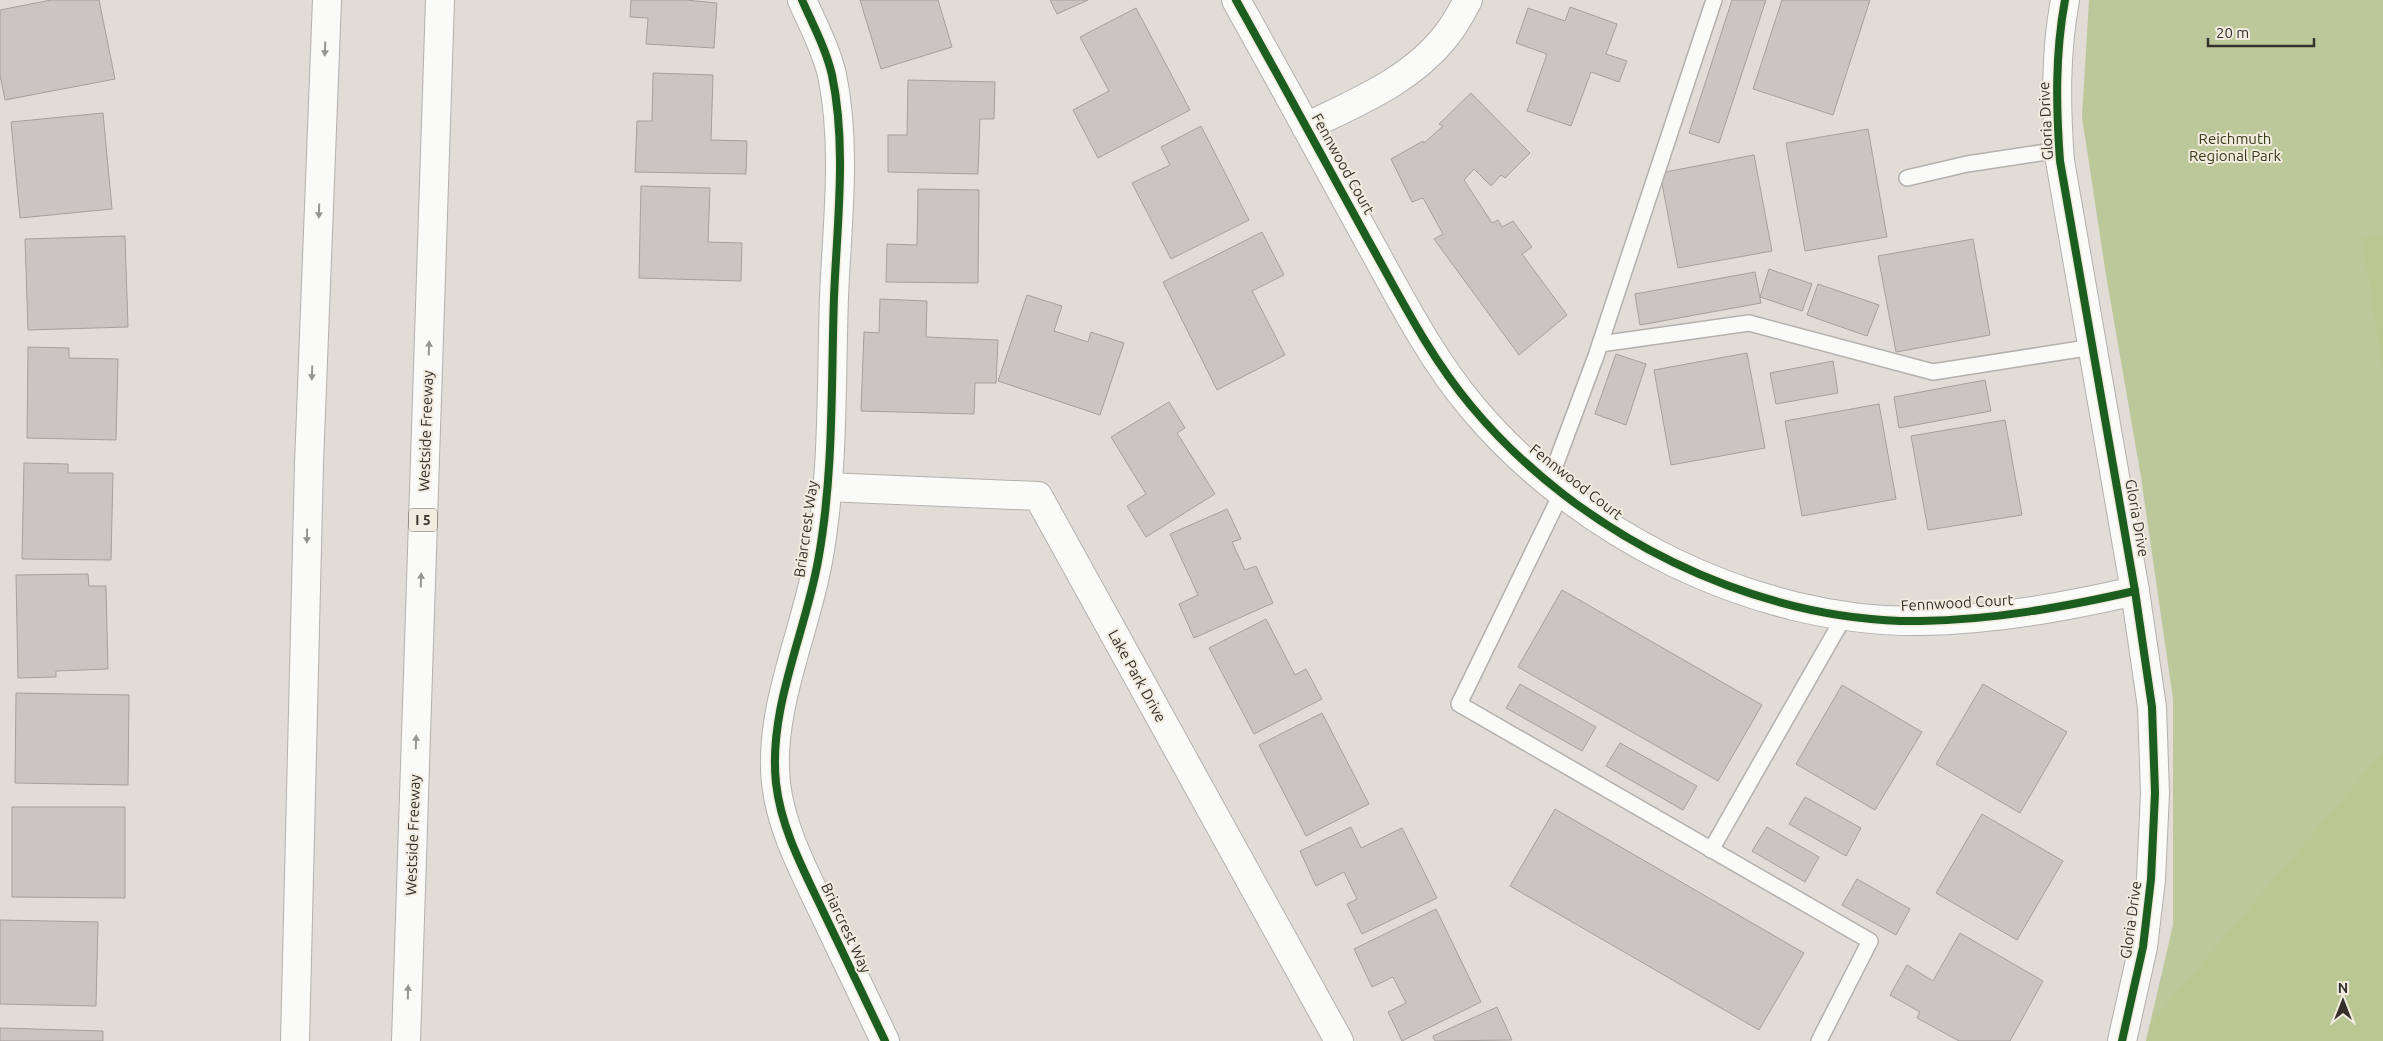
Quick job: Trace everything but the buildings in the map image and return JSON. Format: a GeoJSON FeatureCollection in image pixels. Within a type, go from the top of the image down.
{"type":"FeatureCollection","features":[{"type":"Feature","properties":{"kind":"main road"},"geometry":{"type":"LineString","coordinates":[[296,1041],[308,464],[327,0]]}},
{"type":"Feature","properties":{"kind":"main road","name":"Westside Freeway"},"geometry":{"type":"LineString","coordinates":[[406,1041],[440,0]]}},
{"type":"Feature","properties":{"kind":"main road","name":"Briarcrest Way"},"geometry":{"type":"LineString","coordinates":[[802,0],[820,40],[832,74],[840,136],[827,487],[818,561],[799,642],[779,713],[774,752],[776,785],[784,824],[797,857],[885,1041]]}},
{"type":"Feature","properties":{"kind":"main road","name":"Fennwood Court"},"geometry":{"type":"LineString","coordinates":[[1236,0],[1424,339],[1472,407],[1530,467],[1587,512],[1639,546],[1706,577],[1774,600],[1845,615],[1918,621],[1991,618],[2054,609],[2136,591]]}},
{"type":"Feature","properties":{"kind":"main road","name":"Fennwood Court"},"geometry":{"type":"LineString","coordinates":[[1306,127],[1387,87],[1419,63],[1448,33],[1468,0]]}},
{"type":"Feature","properties":{"kind":"main road","name":"Gloria Drive"},"geometry":{"type":"LineString","coordinates":[[2065,0],[2060,28],[2056,108],[2060,150],[2136,591],[2152,707],[2155,793],[2151,879],[2143,947],[2122,1041]]}},
{"type":"Feature","properties":{"kind":"main road","name":"Lake Park Drive"},"geometry":{"type":"LineString","coordinates":[[827,487],[1038,496],[1339,1041]]}},
{"type":"Feature","properties":{"kind":"lane"},"geometry":{"type":"LineString","coordinates":[[1714,0],[1600,344],[1555,487],[1459,704],[1870,941],[1820,1041]]}},
{"type":"Feature","properties":{"kind":"lane"},"geometry":{"type":"LineString","coordinates":[[1907,178],[1967,164],[2060,150]]}},
{"type":"Feature","properties":{"kind":"lane"},"geometry":{"type":"LineString","coordinates":[[1600,344],[1748,323],[1933,372],[2093,347]]}},
{"type":"Feature","properties":{"kind":"lane"},"geometry":{"type":"LineString","coordinates":[[1712,850],[1845,615]]}},
{"type":"Feature","properties":{"kind":"green space","name":"Reichmuth Regional Park"},"geometry":{"type":"Polygon","coordinates":[[[2089,0],[2383,0],[2383,1041],[2146,1041],[2173,925],[2173,699],[2141,477],[2106,275],[2082,117],[2089,0]]]}},
{"type":"Feature","properties":{"kind":"green space"},"geometry":{"type":"Polygon","coordinates":[[[2383,236],[2383,369],[2362,238],[2383,236]]]}},
{"type":"Feature","properties":{"kind":"green space"},"geometry":{"type":"Polygon","coordinates":[[[2383,752],[2383,1041],[2146,1041],[2150,1024],[2383,752]]]}},
{"type":"Feature","properties":{"kind":"cycle path"},"geometry":{"type":"LineString","coordinates":[[802,0],[823,46],[832,75],[837,102],[840,186],[827,495],[818,561],[782,699],[777,727],[776,783],[783,816],[794,848],[885,1041]]}},
{"type":"Feature","properties":{"kind":"cycle path"},"geometry":{"type":"LineString","coordinates":[[1236,0],[1403,303],[1428,346],[1456,387],[1515,453],[1563,494],[1617,531],[1674,562],[1733,588],[1795,606],[1858,618],[1921,621],[1975,618],[2055,607],[2135,591]]}},
{"type":"Feature","properties":{"kind":"cycle path"},"geometry":{"type":"LineString","coordinates":[[2065,0],[2059,40],[2057,80],[2060,161],[2135,591],[2152,707],[2155,793],[2151,879],[2143,947],[2122,1041]]}}]}
